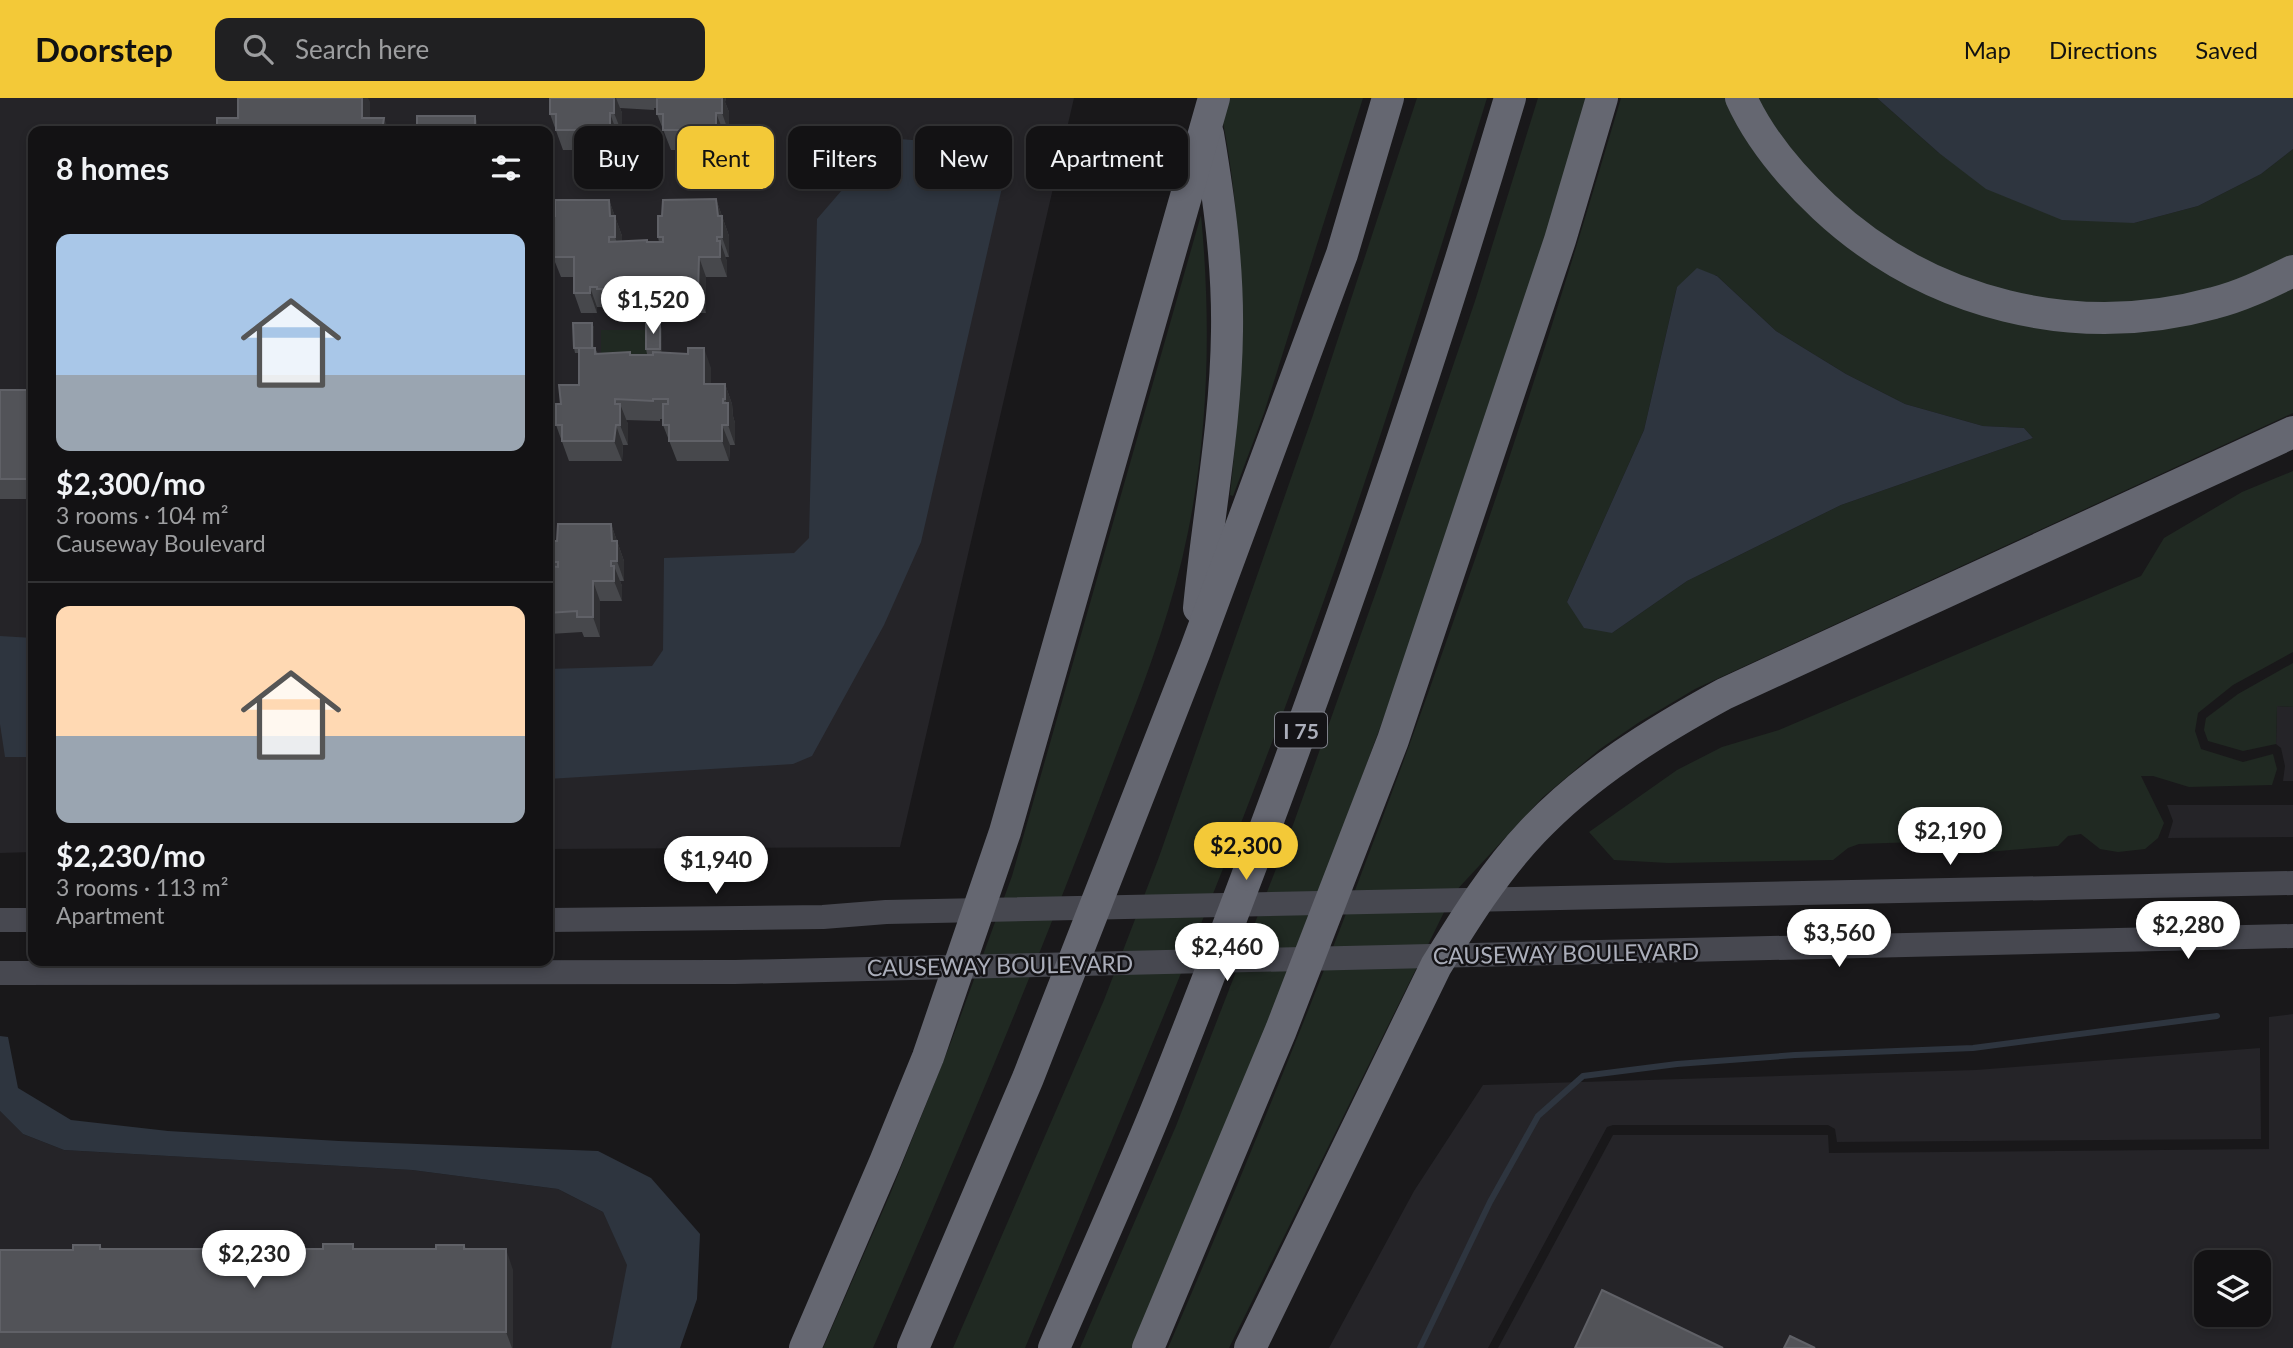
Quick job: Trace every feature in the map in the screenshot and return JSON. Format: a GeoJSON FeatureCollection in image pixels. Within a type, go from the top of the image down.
{"type":"FeatureCollection","features":[{"type":"Feature","properties":{"kind":"highway"},"geometry":{"type":"LineString","coordinates":[[1195,651],[1221,430],[1227,331],[1223,228],[1202,98]]}},
{"type":"Feature","properties":{"kind":"highway"},"geometry":{"type":"LineString","coordinates":[[805,1348],[886,1162],[928,1057],[996,858],[1046,692],[1214,98]]}},
{"type":"Feature","properties":{"kind":"highway"},"geometry":{"type":"LineString","coordinates":[[914,1348],[1028,1078],[1195,651],[1342,254],[1388,98]]}},
{"type":"Feature","properties":{"kind":"highway","name":"I 75"},"geometry":{"type":"LineString","coordinates":[[1054,1348],[1161,1097],[1315,694],[1401,447],[1510,98]]}},
{"type":"Feature","properties":{"kind":"highway"},"geometry":{"type":"LineString","coordinates":[[1148,1348],[1281,1030],[1393,740],[1560,240],[1602,98]]}},
{"type":"Feature","properties":{"kind":"highway"},"geometry":{"type":"LineString","coordinates":[[1741,98],[1770,146],[1800,184],[1835,217],[1872,247],[1909,270],[1949,289],[1987,302],[2062,317],[2134,317],[2172,313],[2216,303],[2258,288],[2293,271]]}},
{"type":"Feature","properties":{"kind":"highway"},"geometry":{"type":"LineString","coordinates":[[1250,1348],[1436,966],[1498,872],[1534,830],[1586,783],[1643,740],[1724,694],[2293,432]]}},
{"type":"Feature","properties":{"kind":"main road"},"geometry":{"type":"LineString","coordinates":[[553,920],[810,917],[886,912],[2293,883]]}},
{"type":"Feature","properties":{"kind":"main road"},"geometry":{"type":"LineString","coordinates":[[0,920],[28,920]]}},
{"type":"Feature","properties":{"kind":"main road","name":"CAUSEWAY BOULEVARD"},"geometry":{"type":"LineString","coordinates":[[0,973],[722,972],[2293,936]]}},
{"type":"Feature","properties":{"kind":"shaded area"},"geometry":{"type":"Polygon","coordinates":[[[0,98],[1074,98],[1067,126],[1026,126],[1026,189],[1053,189],[900,847],[553,849],[553,126],[28,126],[28,852],[0,853],[0,98]]]}},
{"type":"Feature","properties":{"kind":"shaded area"},"geometry":{"type":"Polygon","coordinates":[[[1218,98],[1363,98],[1264,413],[1233,496],[1230,495],[1239,395],[1240,296],[1234,197],[1218,98]]]}},
{"type":"Feature","properties":{"kind":"shaded area"},"geometry":{"type":"Polygon","coordinates":[[[1417,98],[1487,98],[1388,411],[1336,567],[1280,721],[1188,957],[1025,1348],[953,1348],[1104,1000],[1159,857],[1313,415],[1417,98]]]}},
{"type":"Feature","properties":{"kind":"shaded area"},"geometry":{"type":"Polygon","coordinates":[[[1538,98],[1590,98],[1482,439],[1389,704],[1266,1028],[1134,1348],[1080,1348],[1176,1126],[1293,825],[1475,301],[1538,98]]]}},
{"type":"Feature","properties":{"kind":"shaded area"},"geometry":{"type":"Polygon","coordinates":[[[1621,98],[1728,98],[1767,162],[2015,320],[2293,282],[2293,413],[1695,689],[1600,749],[1542,798],[1453,894],[1229,1348],[1168,1348],[1245,1167],[1355,892],[1423,707],[1500,486],[1621,98]],[[1716,275],[1677,287],[1644,430],[1567,602],[1612,633],[1687,581],[1841,505],[2033,438],[2024,428],[1983,426],[1905,404],[1846,374],[1776,331],[1716,275]]]}},
{"type":"Feature","properties":{"kind":"shaded area"},"geometry":{"type":"Polygon","coordinates":[[[1752,98],[1877,98],[1939,153],[2134,223],[2198,206],[2261,174],[2293,149],[2293,259],[2189,298],[2060,306],[1945,276],[1828,198],[1752,98]]]}},
{"type":"Feature","properties":{"kind":"shaded area"},"geometry":{"type":"Polygon","coordinates":[[[1877,98],[2293,98],[2293,149],[2261,174],[2198,206],[2134,223],[2062,220],[1986,189],[1939,153],[1877,98]]]}},
{"type":"Feature","properties":{"kind":"shaded area"},"geometry":{"type":"Polygon","coordinates":[[[901,139],[915,140],[915,189],[1002,189],[921,542],[884,625],[812,756],[793,764],[553,779],[553,669],[652,666],[663,650],[664,558],[794,553],[809,538],[817,219],[843,189],[901,189],[901,139]]]}},
{"type":"Feature","properties":{"kind":"shaded area"},"geometry":{"type":"Polygon","coordinates":[[[1201,215],[1207,334],[1204,414],[1188,532],[1160,636],[1034,966],[873,1348],[823,1348],[891,1192],[951,1042],[1012,876],[1201,215]]]}},
{"type":"Feature","properties":{"kind":"shaded area"},"geometry":{"type":"Polygon","coordinates":[[[1697,268],[1717,276],[1776,331],[1846,374],[1905,404],[1983,426],[2024,428],[2033,438],[1841,505],[1687,581],[1612,633],[1584,628],[1567,602],[1644,430],[1677,287],[1697,268]]]}},
{"type":"Feature","properties":{"kind":"shaded area"},"geometry":{"type":"Polygon","coordinates":[[[601,330],[647,330],[647,361],[601,361],[601,330]]]}},
{"type":"Feature","properties":{"kind":"shaded area"},"geometry":{"type":"Polygon","coordinates":[[[2293,471],[2293,652],[2233,685],[2198,713],[2195,731],[2201,749],[2243,762],[2273,754],[2277,769],[2272,785],[2189,787],[2153,776],[2141,776],[2164,823],[2158,838],[2145,849],[2118,852],[2100,849],[2081,834],[2068,836],[2058,846],[1964,854],[1933,849],[1916,842],[1859,844],[1848,848],[1833,860],[1668,863],[1614,860],[1589,832],[1677,770],[1722,747],[1779,730],[2141,576],[2164,538],[2242,492],[2293,471]]]}},
{"type":"Feature","properties":{"kind":"shaded area"},"geometry":{"type":"Polygon","coordinates":[[[0,636],[28,638],[28,757],[5,757],[0,724],[0,636]]]}},
{"type":"Feature","properties":{"kind":"shaded area"},"geometry":{"type":"Polygon","coordinates":[[[2293,663],[2293,707],[2277,706],[2276,744],[2243,751],[2208,741],[2204,730],[2206,718],[2238,694],[2293,663]]]}},
{"type":"Feature","properties":{"kind":"shaded area"},"geometry":{"type":"Polygon","coordinates":[[[2277,706],[2293,707],[2293,781],[2283,781],[2285,766],[2281,748],[2276,744],[2277,706]]]}},
{"type":"Feature","properties":{"kind":"shaded area"},"geometry":{"type":"Polygon","coordinates":[[[2167,805],[2293,805],[2293,837],[2168,838],[2173,821],[2167,805]]]}},
{"type":"Feature","properties":{"kind":"shaded area"},"geometry":{"type":"Polygon","coordinates":[[[2293,1014],[2293,1348],[1498,1348],[1613,1135],[1828,1135],[1829,1153],[2269,1149],[2269,1017],[2293,1014]]]}},
{"type":"Feature","properties":{"kind":"shaded area"},"geometry":{"type":"Polygon","coordinates":[[[0,1036],[8,1037],[18,1088],[71,1120],[168,1131],[598,1151],[651,1178],[700,1234],[697,1299],[680,1348],[611,1348],[627,1265],[603,1212],[558,1189],[412,1170],[64,1150],[23,1134],[0,1111],[0,1036]]]}},
{"type":"Feature","properties":{"kind":"shaded area"},"geometry":{"type":"Polygon","coordinates":[[[2260,1048],[2261,1139],[1837,1142],[1835,1129],[1828,1125],[1613,1125],[1607,1127],[1488,1348],[1329,1348],[1414,1191],[1483,1085],[1976,1070],[2260,1048]]]}},
{"type":"Feature","properties":{"kind":"shaded area"},"geometry":{"type":"Polygon","coordinates":[[[0,1111],[23,1134],[64,1150],[412,1170],[558,1189],[603,1212],[628,1265],[612,1346],[0,1348],[0,1111]]]}},
{"type":"Feature","properties":{"kind":"building"},"geometry":{"type":"Polygon","coordinates":[[[238,98],[362,98],[362,118],[384,118],[383,126],[217,126],[217,118],[238,118],[238,98]]]}},
{"type":"Feature","properties":{"kind":"building"},"geometry":{"type":"Polygon","coordinates":[[[550,98],[614,98],[614,113],[610,113],[610,126],[574,126],[574,130],[556,130],[556,114],[550,114],[550,98]]]}},
{"type":"Feature","properties":{"kind":"building"},"geometry":{"type":"Polygon","coordinates":[[[657,98],[722,98],[722,113],[716,113],[716,126],[677,126],[677,130],[663,130],[663,114],[657,114],[657,98]]]}},
{"type":"Feature","properties":{"kind":"building"},"geometry":{"type":"Polygon","coordinates":[[[417,116],[475,116],[475,126],[417,126],[417,116]]]}},
{"type":"Feature","properties":{"kind":"building"},"geometry":{"type":"Polygon","coordinates":[[[716,199],[718,216],[722,216],[722,237],[717,237],[717,241],[720,241],[720,257],[699,257],[698,293],[682,293],[682,287],[648,289],[648,286],[625,286],[625,289],[590,287],[590,293],[574,293],[574,257],[553,257],[555,200],[609,200],[610,216],[615,216],[615,237],[609,237],[609,242],[663,242],[663,237],[658,237],[658,216],[662,216],[663,200],[716,199]]]}},
{"type":"Feature","properties":{"kind":"building"},"geometry":{"type":"Polygon","coordinates":[[[573,323],[592,323],[592,348],[574,348],[573,323]]]}},
{"type":"Feature","properties":{"kind":"building"},"geometry":{"type":"Polygon","coordinates":[[[646,324],[660,324],[660,349],[646,349],[646,324]]]}},
{"type":"Feature","properties":{"kind":"building"},"geometry":{"type":"Polygon","coordinates":[[[579,348],[595,348],[595,354],[630,352],[630,355],[653,355],[653,352],[688,354],[688,348],[704,348],[704,384],[725,384],[723,403],[728,403],[728,425],[722,425],[722,441],[669,441],[669,425],[663,425],[663,404],[668,404],[668,399],[615,399],[615,404],[620,404],[620,425],[616,425],[614,441],[562,441],[562,425],[556,425],[556,404],[561,404],[559,385],[579,385],[579,348]]]}},
{"type":"Feature","properties":{"kind":"building"},"geometry":{"type":"Polygon","coordinates":[[[0,390],[28,390],[28,479],[0,479],[0,390]]]}},
{"type":"Feature","properties":{"kind":"building"},"geometry":{"type":"Polygon","coordinates":[[[558,524],[611,524],[612,541],[617,541],[617,561],[611,561],[611,566],[614,566],[614,581],[593,581],[593,617],[577,617],[577,611],[553,613],[553,566],[558,567],[558,562],[553,562],[553,541],[557,541],[558,524]]]}},
{"type":"Feature","properties":{"kind":"building"},"geometry":{"type":"Polygon","coordinates":[[[323,1244],[353,1244],[353,1249],[436,1249],[436,1245],[464,1245],[464,1249],[506,1249],[506,1332],[0,1332],[0,1250],[73,1250],[73,1245],[100,1245],[100,1249],[212,1249],[212,1245],[241,1245],[241,1249],[323,1249],[323,1244]]]}},
{"type":"Feature","properties":{"kind":"building"},"geometry":{"type":"Polygon","coordinates":[[[1602,1290],[1723,1348],[1575,1348],[1602,1290]]]}},
{"type":"Feature","properties":{"kind":"building"},"geometry":{"type":"Polygon","coordinates":[[[1790,1336],[1815,1348],[1784,1348],[1790,1336]]]}},
{"type":"Feature","properties":{"kind":"waterway"},"geometry":{"type":"LineString","coordinates":[[1420,1348],[1490,1202],[1538,1116],[1583,1076],[1677,1064],[1795,1055],[1973,1048],[2217,1016]]}}]}
